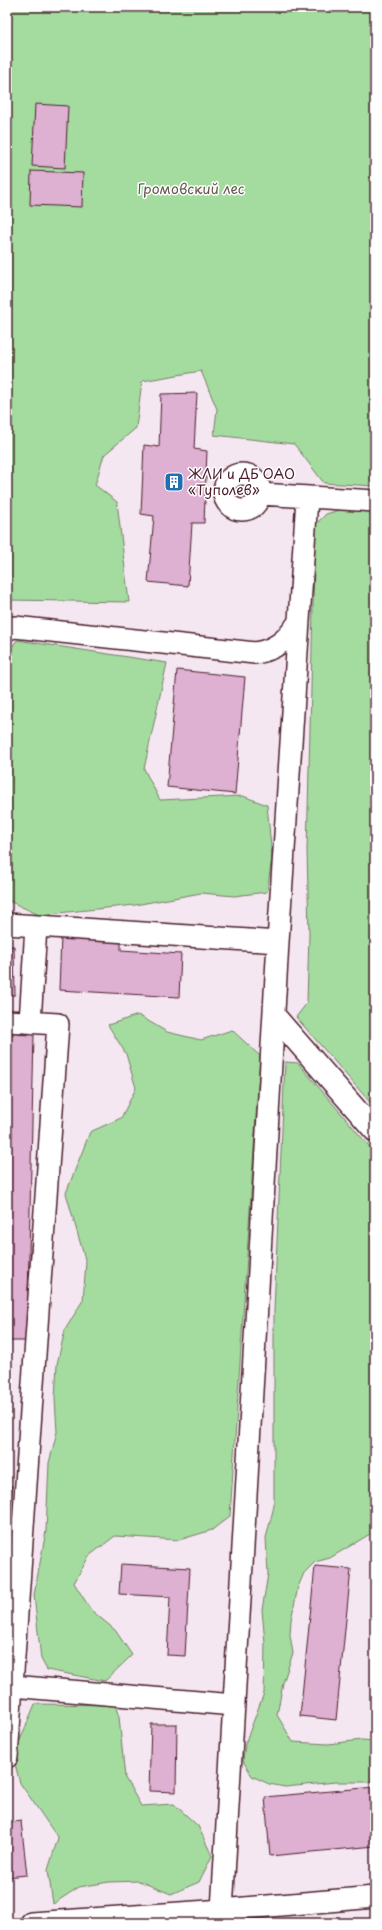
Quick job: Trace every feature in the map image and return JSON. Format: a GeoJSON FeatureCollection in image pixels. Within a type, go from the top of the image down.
{"type":"FeatureCollection","features":[{"type":"Feature","properties":{"kind":"lane"},"geometry":{"type":"LineString","coordinates":[[260,494],[375,501]]}},
{"type":"Feature","properties":{"kind":"lane"},"geometry":{"type":"LineString","coordinates":[[222,1910],[278,942],[307,498]]}},
{"type":"Feature","properties":{"kind":"lane"},"geometry":{"type":"LineString","coordinates":[[7,629],[15,627],[255,653],[273,648],[282,642],[290,636],[298,623]]}},
{"type":"Feature","properties":{"kind":"lane"},"geometry":{"type":"LineString","coordinates":[[7,924],[278,942]]}},
{"type":"Feature","properties":{"kind":"lane"},"geometry":{"type":"LineString","coordinates":[[30,1022],[36,927]]}},
{"type":"Feature","properties":{"kind":"lane"},"geometry":{"type":"LineString","coordinates":[[274,1015],[375,1131]]}},
{"type":"Feature","properties":{"kind":"lane"},"geometry":{"type":"LineString","coordinates":[[7,1021],[58,1024],[7,1757]]}},
{"type":"Feature","properties":{"kind":"lane"},"geometry":{"type":"LineString","coordinates":[[12,1686],[234,1705]]}},
{"type":"Feature","properties":{"kind":"lane"},"geometry":{"type":"LineString","coordinates":[[31,1923],[222,1910],[375,1897]]}},
{"type":"Feature","properties":{"kind":"shaded area"},"geometry":{"type":"Polygon","coordinates":[[[7,7],[375,7],[375,1923],[7,1923],[7,7]]]}},
{"type":"Feature","properties":{"kind":"green space","name":"Громовский лес"},"geometry":{"type":"Polygon","coordinates":[[[7,7],[375,7],[375,486],[324,483],[294,444],[214,435],[217,409],[201,371],[142,381],[136,428],[104,455],[95,485],[117,502],[129,602],[7,600],[7,7]]]}},
{"type":"Feature","properties":{"kind":"green space"},"geometry":{"type":"Polygon","coordinates":[[[343,509],[375,510],[375,1108],[296,1017],[307,1003],[309,934],[307,850],[315,525],[326,514],[343,509]]]}},
{"type":"Feature","properties":{"kind":"green space"},"geometry":{"type":"Polygon","coordinates":[[[17,640],[167,663],[144,769],[160,800],[243,796],[267,805],[272,857],[267,892],[234,896],[201,893],[135,905],[39,915],[7,900],[7,654],[17,640]]]}},
{"type":"Feature","properties":{"kind":"green space"},"geometry":{"type":"Polygon","coordinates":[[[138,1015],[167,1032],[201,1040],[232,1030],[260,1056],[230,1516],[212,1530],[179,1540],[115,1536],[89,1556],[74,1583],[91,1610],[115,1630],[132,1655],[105,1681],[47,1670],[41,1659],[34,1595],[46,1531],[49,1463],[57,1432],[55,1399],[57,1364],[65,1330],[83,1300],[86,1263],[66,1193],[90,1132],[121,1118],[136,1088],[126,1054],[108,1025],[138,1015]]]}},
{"type":"Feature","properties":{"kind":"green space"},"geometry":{"type":"Polygon","coordinates":[[[285,1062],[298,1063],[375,1153],[375,1531],[330,1558],[315,1562],[304,1573],[298,1587],[291,1620],[290,1635],[293,1653],[283,1683],[277,1715],[293,1742],[328,1744],[362,1740],[375,1741],[375,1766],[371,1782],[336,1782],[285,1787],[269,1784],[252,1776],[243,1761],[245,1744],[264,1693],[265,1643],[262,1610],[268,1574],[266,1538],[274,1506],[274,1310],[285,1062]]]}},
{"type":"Feature","properties":{"kind":"green space"},"geometry":{"type":"Polygon","coordinates":[[[35,1704],[115,1705],[119,1717],[125,1778],[141,1806],[174,1804],[198,1826],[212,1856],[199,1882],[171,1894],[139,1881],[109,1882],[79,1887],[53,1904],[48,1870],[58,1838],[20,1783],[13,1757],[35,1704]]]}},
{"type":"Feature","properties":{"kind":"building"},"geometry":{"type":"Polygon","coordinates":[[[35,104],[68,106],[65,168],[32,166],[35,104]]]}},
{"type":"Feature","properties":{"kind":"building"},"geometry":{"type":"Polygon","coordinates":[[[31,171],[83,173],[82,207],[30,205],[31,171]]]}},
{"type":"Feature","properties":{"kind":"building","name":"ЖЛИ и ДБ ОАО «Туполев»"},"geometry":{"type":"Polygon","coordinates":[[[197,393],[194,449],[207,451],[204,523],[192,523],[188,586],[148,582],[154,516],[141,514],[144,445],[159,447],[161,394],[197,393]]]}},
{"type":"Feature","properties":{"kind":"building"},"geometry":{"type":"Polygon","coordinates":[[[177,670],[245,677],[235,794],[167,787],[177,670]]]}},
{"type":"Feature","properties":{"kind":"building"},"geometry":{"type":"Polygon","coordinates":[[[61,937],[121,940],[121,950],[181,954],[179,997],[59,990],[61,937]]]}},
{"type":"Feature","properties":{"kind":"building"},"geometry":{"type":"Polygon","coordinates":[[[14,946],[15,995],[7,995],[7,947],[14,946]]]}},
{"type":"Feature","properties":{"kind":"building"},"geometry":{"type":"Polygon","coordinates":[[[7,1034],[34,1035],[27,1341],[7,1341],[7,1034]]]}},
{"type":"Feature","properties":{"kind":"building"},"geometry":{"type":"Polygon","coordinates":[[[7,1486],[12,1486],[7,1568],[7,1486]]]}},
{"type":"Feature","properties":{"kind":"building"},"geometry":{"type":"Polygon","coordinates":[[[121,1564],[190,1568],[185,1656],[167,1655],[170,1597],[119,1594],[121,1564]]]}},
{"type":"Feature","properties":{"kind":"building"},"geometry":{"type":"Polygon","coordinates":[[[315,1566],[351,1569],[336,1720],[300,1716],[315,1566]]]}},
{"type":"Feature","properties":{"kind":"building"},"geometry":{"type":"Polygon","coordinates":[[[151,1724],[177,1724],[176,1792],[149,1791],[151,1724]]]}},
{"type":"Feature","properties":{"kind":"building"},"geometry":{"type":"Polygon","coordinates":[[[375,1787],[375,1846],[270,1856],[265,1797],[375,1787]]]}},
{"type":"Feature","properties":{"kind":"building"},"geometry":{"type":"Polygon","coordinates":[[[21,1821],[27,1875],[7,1877],[7,1823],[21,1821]]]}},
{"type":"Feature","properties":{"kind":"place","name":"ЖЛИ и ДБ ОАО «Туполев»"},"geometry":{"type":"Point","coordinates":[174,482]}}]}
